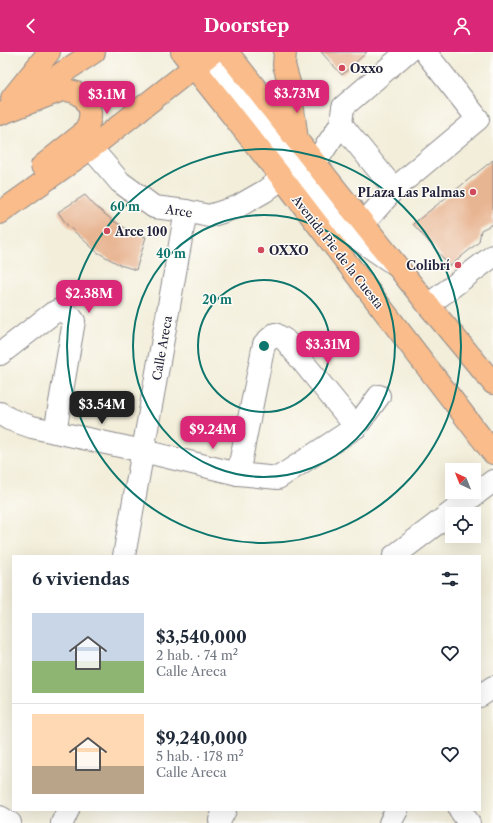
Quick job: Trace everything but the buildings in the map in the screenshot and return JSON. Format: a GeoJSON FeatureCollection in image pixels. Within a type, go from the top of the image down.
{"type":"FeatureCollection","features":[{"type":"Feature","properties":{"kind":"main road"},"geometry":{"type":"LineString","coordinates":[[0,114],[49,52]]}},
{"type":"Feature","properties":{"kind":"main road"},"geometry":{"type":"LineString","coordinates":[[0,114],[94,52]]}},
{"type":"Feature","properties":{"kind":"main road"},"geometry":{"type":"LineString","coordinates":[[227,52],[362,224],[493,383]]}},
{"type":"Feature","properties":{"kind":"main road"},"geometry":{"type":"LineString","coordinates":[[285,52],[284,65],[290,86],[298,142]]}},
{"type":"Feature","properties":{"kind":"main road"},"geometry":{"type":"LineString","coordinates":[[0,213],[91,148],[198,55]]}},
{"type":"Feature","properties":{"kind":"main road","name":"Avenida Pie de la Cuesta"},"geometry":{"type":"LineString","coordinates":[[198,55],[282,178],[493,453]]}},
{"type":"Feature","properties":{"kind":"main road"},"geometry":{"type":"LineString","coordinates":[[0,114],[62,90],[70,90],[78,93],[84,98],[91,112],[87,128],[82,134],[0,201]]}},
{"type":"Feature","properties":{"kind":"street"},"geometry":{"type":"LineString","coordinates":[[315,163],[341,124],[343,107],[408,52]]}},
{"type":"Feature","properties":{"kind":"street"},"geometry":{"type":"LineString","coordinates":[[362,224],[394,189],[478,119],[425,52]]}},
{"type":"Feature","properties":{"kind":"street"},"geometry":{"type":"LineString","coordinates":[[198,55],[335,223],[395,264]]}},
{"type":"Feature","properties":{"kind":"street"},"geometry":{"type":"LineString","coordinates":[[341,124],[394,189]]}},
{"type":"Feature","properties":{"kind":"street","name":"Arce"},"geometry":{"type":"LineString","coordinates":[[91,148],[120,182],[154,207],[186,211],[209,216],[237,207],[265,191],[282,178]]}},
{"type":"Feature","properties":{"kind":"street","name":"Calle Areca"},"geometry":{"type":"LineString","coordinates":[[124,555],[186,211]]}},
{"type":"Feature","properties":{"kind":"street"},"geometry":{"type":"LineString","coordinates":[[428,305],[492,257]]}},
{"type":"Feature","properties":{"kind":"street"},"geometry":{"type":"LineString","coordinates":[[0,354],[59,310],[66,312],[74,321],[54,432]]}},
{"type":"Feature","properties":{"kind":"street"},"geometry":{"type":"LineString","coordinates":[[238,474],[264,344],[275,334],[285,340],[356,427]]}},
{"type":"Feature","properties":{"kind":"street"},"geometry":{"type":"LineString","coordinates":[[0,413],[9,419],[32,427],[143,451],[238,474],[278,478],[356,427],[379,396]]}},
{"type":"Feature","properties":{"kind":"street"},"geometry":{"type":"LineString","coordinates":[[395,555],[493,481]]}},
{"type":"Feature","properties":{"kind":"street"},"geometry":{"type":"LineString","coordinates":[[481,695],[493,687]]}},
{"type":"Feature","properties":{"kind":"street"},"geometry":{"type":"LineString","coordinates":[[62,823],[68,811]]}},
{"type":"Feature","properties":{"kind":"street"},"geometry":{"type":"LineString","coordinates":[[390,823],[397,811]]}},
{"type":"Feature","properties":{"kind":"street"},"geometry":{"type":"LineString","coordinates":[[461,811],[468,823]]}},
{"type":"Feature","properties":{"kind":"place","name":"Oxxo"},"geometry":{"type":"Point","coordinates":[342,68]}},
{"type":"Feature","properties":{"kind":"place","name":"PLaza Las Palmas"},"geometry":{"type":"Point","coordinates":[473,192]}},
{"type":"Feature","properties":{"kind":"place","name":"Arce 100"},"geometry":{"type":"Point","coordinates":[107,231]}},
{"type":"Feature","properties":{"kind":"place","name":"OXXO"},"geometry":{"type":"Point","coordinates":[261,250]}},
{"type":"Feature","properties":{"kind":"place","name":"Colibrí"},"geometry":{"type":"Point","coordinates":[458,265]}}]}
